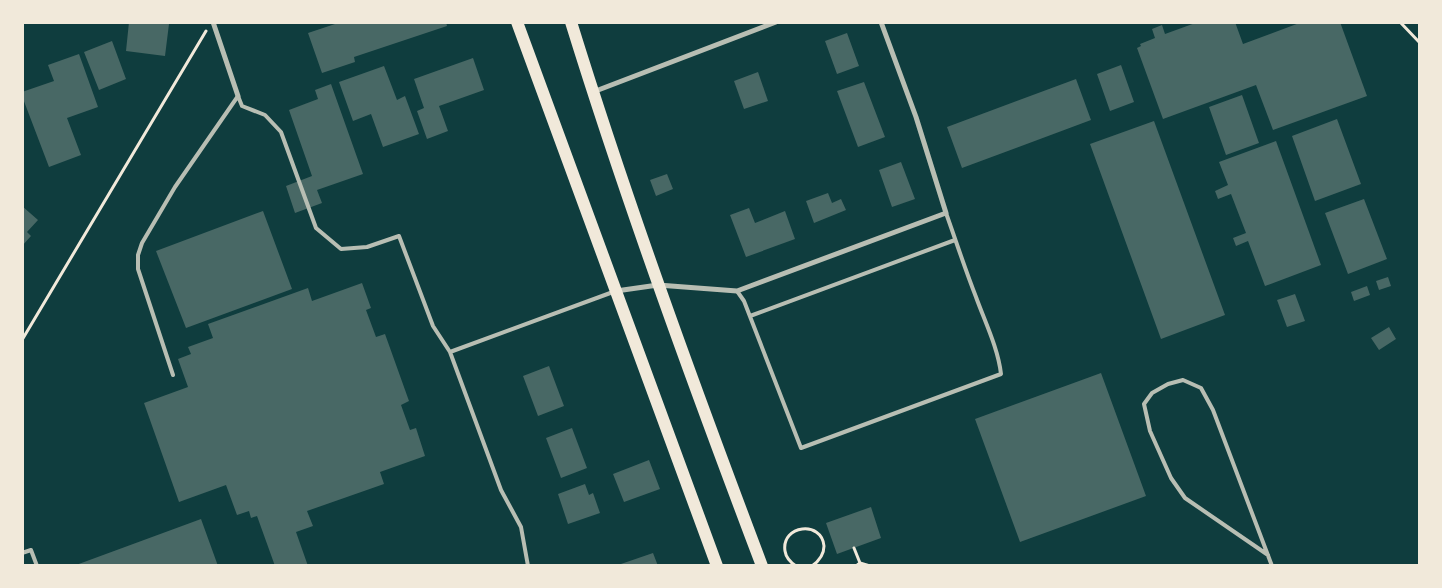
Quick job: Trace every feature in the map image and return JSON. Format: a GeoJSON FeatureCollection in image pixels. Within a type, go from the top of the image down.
{"type":"FeatureCollection","features":[{"type":"Feature","properties":{"kind":"main road"},"geometry":{"type":"LineString","coordinates":[[517,22],[718,566]]}},
{"type":"Feature","properties":{"kind":"main road"},"geometry":{"type":"LineString","coordinates":[[571,22],[682,355],[762,566]]}},
{"type":"Feature","properties":{"kind":"street"},"geometry":{"type":"LineString","coordinates":[[213,22],[238,96]]}},
{"type":"Feature","properties":{"kind":"street"},"geometry":{"type":"LineString","coordinates":[[593,92],[776,22]]}},
{"type":"Feature","properties":{"kind":"street"},"geometry":{"type":"LineString","coordinates":[[615,291],[658,285],[692,286],[737,291],[946,213],[916,117],[881,22]]}},
{"type":"Feature","properties":{"kind":"lane"},"geometry":{"type":"LineString","coordinates":[[238,96],[242,106],[265,115],[281,132],[316,228],[341,249],[367,247],[399,236],[433,326],[450,352],[501,490],[521,527],[528,566]]}},
{"type":"Feature","properties":{"kind":"lane"},"geometry":{"type":"LineString","coordinates":[[173,375],[138,269],[138,255],[142,243],[175,187],[238,96]]}},
{"type":"Feature","properties":{"kind":"lane"},"geometry":{"type":"LineString","coordinates":[[737,291],[744,301],[801,448],[1001,374],[1000,364],[990,334],[946,213]]}},
{"type":"Feature","properties":{"kind":"lane"},"geometry":{"type":"LineString","coordinates":[[750,316],[955,240]]}},
{"type":"Feature","properties":{"kind":"lane"},"geometry":{"type":"LineString","coordinates":[[450,352],[615,291]]}},
{"type":"Feature","properties":{"kind":"lane"},"geometry":{"type":"LineString","coordinates":[[1268,555],[1185,498],[1171,478],[1150,432],[1144,404],[1152,393],[1168,384],[1183,380],[1201,388],[1213,410],[1268,555],[1272,566]]}},
{"type":"Feature","properties":{"kind":"lane"},"geometry":{"type":"LineString","coordinates":[[22,553],[31,550],[37,566]]}},
{"type":"Feature","properties":{"kind":"path"},"geometry":{"type":"LineString","coordinates":[[1400,22],[1420,43]]}},
{"type":"Feature","properties":{"kind":"path"},"geometry":{"type":"LineString","coordinates":[[22,340],[206,31]]}},
{"type":"Feature","properties":{"kind":"path"},"geometry":{"type":"LineString","coordinates":[[796,566],[789,560],[786,554],[785,541],[793,531],[805,528],[811,529],[820,536],[824,547],[821,558],[813,565]]}},
{"type":"Feature","properties":{"kind":"path"},"geometry":{"type":"LineString","coordinates":[[854,548],[860,563]]}},
{"type":"Feature","properties":{"kind":"path"},"geometry":{"type":"LineString","coordinates":[[856,566],[860,563]]}},
{"type":"Feature","properties":{"kind":"path"},"geometry":{"type":"LineString","coordinates":[[860,563],[870,566]]}},
{"type":"Feature","properties":{"kind":"building"},"geometry":{"type":"Polygon","coordinates":[[[129,22],[169,24],[165,56],[126,51],[129,22]]]}},
{"type":"Feature","properties":{"kind":"building"},"geometry":{"type":"Polygon","coordinates":[[[334,22],[446,22],[447,26],[354,57],[355,62],[322,73],[308,33],[335,24],[334,22]]]}},
{"type":"Feature","properties":{"kind":"building"},"geometry":{"type":"Polygon","coordinates":[[[1198,22],[1235,22],[1243,44],[1302,22],[1340,22],[1367,96],[1273,130],[1256,85],[1163,119],[1137,48],[1141,46],[1140,44],[1155,38],[1152,29],[1162,25],[1165,34],[1198,22]]]}},
{"type":"Feature","properties":{"kind":"building"},"geometry":{"type":"Polygon","coordinates":[[[847,33],[859,66],[837,74],[825,41],[847,33]]]}},
{"type":"Feature","properties":{"kind":"building"},"geometry":{"type":"Polygon","coordinates":[[[112,41],[126,79],[99,90],[84,52],[112,41]]]}},
{"type":"Feature","properties":{"kind":"building"},"geometry":{"type":"Polygon","coordinates":[[[79,54],[98,107],[67,118],[81,155],[49,167],[22,92],[54,81],[48,65],[79,54]]]}},
{"type":"Feature","properties":{"kind":"building"},"geometry":{"type":"Polygon","coordinates":[[[473,58],[484,90],[439,106],[448,131],[427,139],[417,111],[424,108],[414,79],[473,58]]]}},
{"type":"Feature","properties":{"kind":"building"},"geometry":{"type":"Polygon","coordinates":[[[1121,65],[1134,102],[1110,111],[1097,74],[1121,65]]]}},
{"type":"Feature","properties":{"kind":"building"},"geometry":{"type":"Polygon","coordinates":[[[384,66],[397,100],[405,96],[419,134],[383,147],[371,114],[353,121],[339,82],[384,66]]]}},
{"type":"Feature","properties":{"kind":"building"},"geometry":{"type":"Polygon","coordinates":[[[758,72],[768,101],[744,109],[734,81],[758,72]]]}},
{"type":"Feature","properties":{"kind":"building"},"geometry":{"type":"Polygon","coordinates":[[[1076,79],[1091,120],[962,168],[947,127],[1076,79]]]}},
{"type":"Feature","properties":{"kind":"building"},"geometry":{"type":"Polygon","coordinates":[[[864,82],[885,137],[858,147],[837,91],[864,82]]]}},
{"type":"Feature","properties":{"kind":"building"},"geometry":{"type":"Polygon","coordinates":[[[331,84],[363,174],[317,190],[322,203],[295,213],[286,186],[312,176],[289,110],[318,99],[315,90],[331,84]]]}},
{"type":"Feature","properties":{"kind":"building"},"geometry":{"type":"Polygon","coordinates":[[[1242,95],[1259,143],[1226,155],[1209,107],[1242,95]]]}},
{"type":"Feature","properties":{"kind":"building"},"geometry":{"type":"Polygon","coordinates":[[[1337,119],[1361,184],[1315,201],[1292,136],[1337,119]]]}},
{"type":"Feature","properties":{"kind":"building"},"geometry":{"type":"Polygon","coordinates":[[[1154,121],[1225,315],[1161,339],[1090,144],[1154,121]]]}},
{"type":"Feature","properties":{"kind":"building"},"geometry":{"type":"Polygon","coordinates":[[[1276,141],[1321,265],[1265,286],[1248,241],[1236,246],[1233,238],[1246,233],[1231,194],[1218,199],[1215,191],[1228,185],[1219,162],[1276,141]]]}},
{"type":"Feature","properties":{"kind":"building"},"geometry":{"type":"Polygon","coordinates":[[[901,162],[915,199],[892,207],[879,170],[901,162]]]}},
{"type":"Feature","properties":{"kind":"building"},"geometry":{"type":"Polygon","coordinates":[[[667,174],[673,189],[656,196],[650,180],[667,174]]]}},
{"type":"Feature","properties":{"kind":"building"},"geometry":{"type":"Polygon","coordinates":[[[828,193],[832,203],[841,199],[846,210],[814,223],[806,201],[828,193]]]}},
{"type":"Feature","properties":{"kind":"building"},"geometry":{"type":"Polygon","coordinates":[[[1364,199],[1387,259],[1348,274],[1325,213],[1364,199]]]}},
{"type":"Feature","properties":{"kind":"building"},"geometry":{"type":"Polygon","coordinates":[[[22,206],[38,220],[27,232],[31,236],[22,246],[22,206]]]}},
{"type":"Feature","properties":{"kind":"building"},"geometry":{"type":"Polygon","coordinates":[[[749,208],[755,223],[785,211],[795,239],[746,257],[730,215],[749,208]]]}},
{"type":"Feature","properties":{"kind":"building"},"geometry":{"type":"Polygon","coordinates":[[[263,211],[292,289],[186,328],[156,251],[263,211]]]}},
{"type":"Feature","properties":{"kind":"building"},"geometry":{"type":"Polygon","coordinates":[[[1388,277],[1391,286],[1379,290],[1376,281],[1388,277]]]}},
{"type":"Feature","properties":{"kind":"building"},"geometry":{"type":"Polygon","coordinates":[[[362,283],[371,308],[366,310],[376,337],[385,334],[409,401],[401,405],[410,430],[416,428],[425,456],[380,472],[384,484],[307,511],[313,526],[296,532],[308,566],[275,566],[257,516],[251,518],[249,511],[237,515],[226,485],[179,502],[144,403],[188,387],[178,359],[191,354],[188,347],[213,338],[208,324],[308,288],[312,301],[362,283]]]}},
{"type":"Feature","properties":{"kind":"building"},"geometry":{"type":"Polygon","coordinates":[[[1367,286],[1370,295],[1354,301],[1351,292],[1367,286]]]}},
{"type":"Feature","properties":{"kind":"building"},"geometry":{"type":"Polygon","coordinates":[[[1295,294],[1305,321],[1287,327],[1277,300],[1295,294]]]}},
{"type":"Feature","properties":{"kind":"building"},"geometry":{"type":"Polygon","coordinates":[[[1389,327],[1396,339],[1379,350],[1371,338],[1389,327]]]}},
{"type":"Feature","properties":{"kind":"building"},"geometry":{"type":"Polygon","coordinates":[[[549,366],[564,406],[538,416],[523,376],[549,366]]]}},
{"type":"Feature","properties":{"kind":"building"},"geometry":{"type":"Polygon","coordinates":[[[1101,373],[1146,496],[1020,542],[975,419],[1101,373]]]}},
{"type":"Feature","properties":{"kind":"building"},"geometry":{"type":"Polygon","coordinates":[[[572,428],[587,468],[561,478],[546,438],[572,428]]]}},
{"type":"Feature","properties":{"kind":"building"},"geometry":{"type":"Polygon","coordinates":[[[649,460],[660,489],[624,502],[613,474],[649,460]]]}},
{"type":"Feature","properties":{"kind":"building"},"geometry":{"type":"Polygon","coordinates":[[[585,484],[589,495],[593,493],[600,513],[568,524],[558,494],[585,484]]]}},
{"type":"Feature","properties":{"kind":"building"},"geometry":{"type":"Polygon","coordinates":[[[871,507],[881,538],[837,554],[826,523],[871,507]]]}},
{"type":"Feature","properties":{"kind":"building"},"geometry":{"type":"Polygon","coordinates":[[[201,519],[218,566],[76,566],[76,565],[201,519]]]}},
{"type":"Feature","properties":{"kind":"building"},"geometry":{"type":"Polygon","coordinates":[[[653,553],[658,566],[618,566],[618,565],[653,553]]]}}]}
